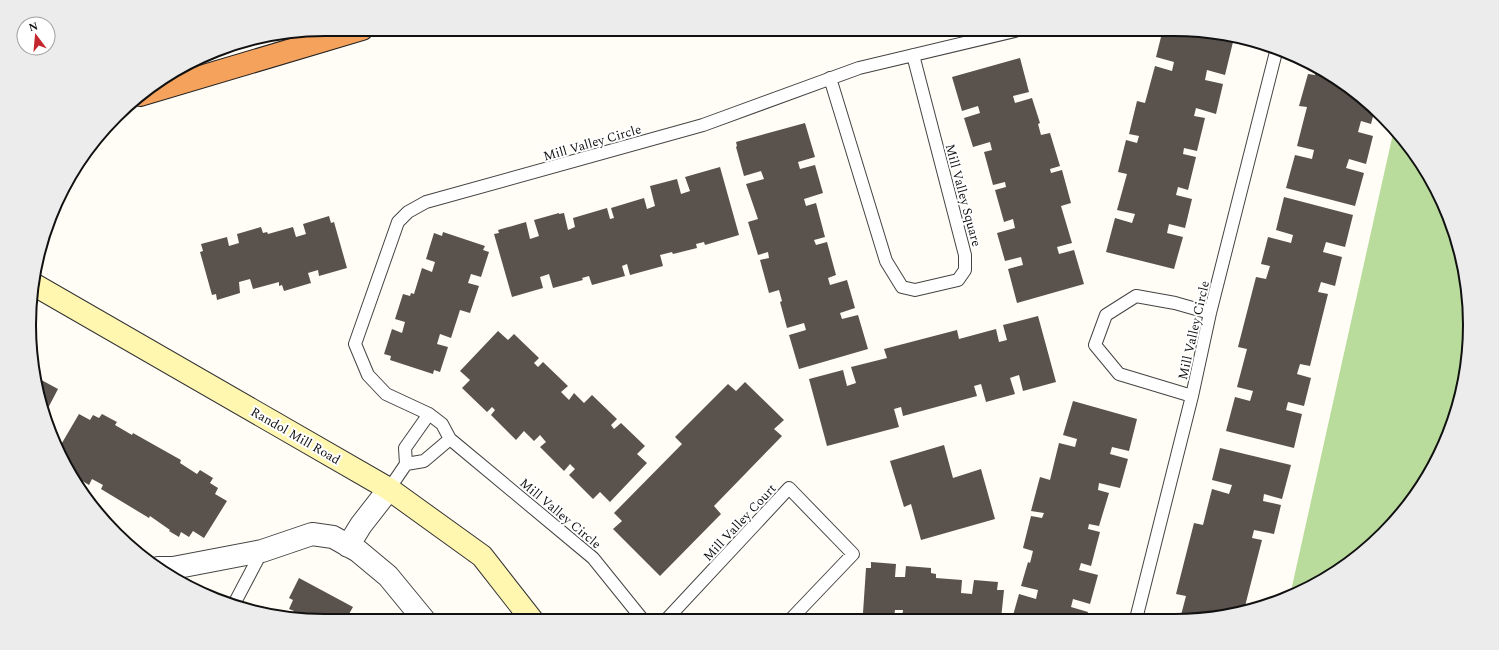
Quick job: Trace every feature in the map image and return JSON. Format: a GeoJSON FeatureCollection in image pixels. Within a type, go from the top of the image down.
{"type":"FeatureCollection","features":[{"type":"Feature","properties":{"kind":"highway"},"geometry":{"type":"LineString","coordinates":[[157,90],[338,36]]}},
{"type":"Feature","properties":{"kind":"street","name":"Randol Mill Road"},"geometry":{"type":"LineString","coordinates":[[38,287],[389,490],[482,556],[527,614]]}},
{"type":"Feature","properties":{"kind":"street"},"geometry":{"type":"LineString","coordinates":[[348,546],[361,525],[389,490]]}},
{"type":"Feature","properties":{"kind":"street"},"geometry":{"type":"LineString","coordinates":[[169,568],[262,551],[312,534],[333,537],[358,551],[388,576],[419,614]]}},
{"type":"Feature","properties":{"kind":"lane","name":"Mill Valley Circle"},"geometry":{"type":"LineString","coordinates":[[638,614],[593,558],[450,438],[442,424],[429,414],[386,394],[368,375],[355,344],[398,222],[408,212],[426,202],[703,125],[859,68],[994,36]]}},
{"type":"Feature","properties":{"kind":"lane","name":"Mill Valley Circle"},"geometry":{"type":"LineString","coordinates":[[1137,614],[1192,396],[1210,313],[1275,54]]}},
{"type":"Feature","properties":{"kind":"lane","name":"Mill Valley Square"},"geometry":{"type":"LineString","coordinates":[[830,78],[886,261],[902,287],[915,290],[958,280],[965,270],[965,255],[913,55]]}},
{"type":"Feature","properties":{"kind":"lane"},"geometry":{"type":"LineString","coordinates":[[1192,396],[1119,374],[1095,345],[1106,315],[1136,296],[1175,303],[1210,313]]}},
{"type":"Feature","properties":{"kind":"lane"},"geometry":{"type":"LineString","coordinates":[[389,490],[406,464],[405,448],[429,414]]}},
{"type":"Feature","properties":{"kind":"lane"},"geometry":{"type":"LineString","coordinates":[[406,464],[424,461],[450,438]]}},
{"type":"Feature","properties":{"kind":"lane","name":"Mill Valley Court"},"geometry":{"type":"LineString","coordinates":[[672,614],[789,488],[853,554],[796,614]]}},
{"type":"Feature","properties":{"kind":"lane"},"geometry":{"type":"LineString","coordinates":[[235,600],[262,551]]}},
{"type":"Feature","properties":{"kind":"green space"},"geometry":{"type":"Polygon","coordinates":[[[1392,136],[1414,164],[1433,197],[1448,232],[1453,250],[1461,287],[1463,325],[1461,363],[1453,400],[1441,436],[1424,470],[1414,486],[1391,516],[1365,542],[1335,565],[1291,589],[1392,136]]]}},
{"type":"Feature","properties":{"kind":"building"},"geometry":{"type":"Polygon","coordinates":[[[1161,36],[1212,38],[1233,43],[1225,75],[1207,70],[1205,80],[1223,84],[1216,114],[1196,108],[1194,116],[1205,118],[1197,151],[1184,148],[1183,154],[1196,157],[1188,190],[1178,187],[1176,195],[1192,199],[1185,228],[1169,224],[1167,233],[1183,237],[1174,269],[1106,252],[1115,218],[1132,223],[1135,214],[1117,210],[1127,174],[1118,172],[1126,140],[1137,143],[1139,136],[1129,134],[1137,101],[1145,103],[1155,66],[1172,71],[1174,62],[1156,57],[1161,36]]]}},
{"type":"Feature","properties":{"kind":"building"},"geometry":{"type":"Polygon","coordinates":[[[1020,58],[1029,92],[1013,96],[1015,103],[1032,98],[1040,123],[1038,124],[1041,135],[1050,133],[1060,166],[1050,169],[1051,173],[1062,170],[1071,203],[1061,206],[1072,243],[1057,247],[1059,254],[1074,250],[1084,284],[1017,303],[1008,269],[1023,265],[1021,257],[1005,261],[997,233],[1015,228],[1013,219],[1004,222],[995,190],[1006,187],[1005,182],[993,185],[984,152],[992,150],[990,142],[973,147],[964,118],[980,113],[978,106],[962,111],[952,77],[1020,58]]]}},
{"type":"Feature","properties":{"kind":"building"},"geometry":{"type":"Polygon","coordinates":[[[1308,74],[1315,75],[1315,74],[1335,85],[1373,116],[1371,124],[1361,121],[1358,132],[1373,136],[1366,164],[1349,159],[1346,168],[1364,173],[1355,206],[1286,188],[1295,155],[1312,159],[1314,150],[1297,146],[1307,107],[1299,106],[1308,74]]]}},
{"type":"Feature","properties":{"kind":"building"},"geometry":{"type":"Polygon","coordinates":[[[805,123],[815,157],[798,162],[800,169],[815,165],[823,193],[804,199],[806,206],[816,203],[825,237],[814,240],[816,245],[827,242],[836,275],[828,278],[830,285],[847,280],[855,308],[840,313],[842,319],[858,315],[868,349],[799,369],[789,335],[806,330],[804,323],[787,328],[780,302],[782,301],[779,290],[769,293],[760,260],[769,258],[768,252],[758,255],[748,222],[758,219],[746,184],[764,179],[761,171],[744,176],[736,142],[805,123]]]}},
{"type":"Feature","properties":{"kind":"building"},"geometry":{"type":"Polygon","coordinates":[[[720,167],[739,235],[705,245],[704,242],[696,244],[697,248],[673,254],[672,252],[660,255],[663,266],[630,275],[627,264],[622,266],[625,276],[592,285],[589,276],[582,278],[583,280],[553,288],[549,274],[540,277],[543,288],[512,297],[494,234],[499,233],[498,230],[526,222],[530,239],[539,236],[534,220],[559,213],[564,213],[568,230],[575,227],[573,218],[607,208],[610,219],[614,218],[611,208],[644,198],[647,209],[655,206],[650,186],[677,179],[681,194],[690,191],[685,177],[720,167]]]}},
{"type":"Feature","properties":{"kind":"building"},"geometry":{"type":"Polygon","coordinates":[[[1284,197],[1353,215],[1345,247],[1326,242],[1323,252],[1342,257],[1335,286],[1321,282],[1318,292],[1328,294],[1310,366],[1300,364],[1297,374],[1311,378],[1304,406],[1288,402],[1286,410],[1302,414],[1294,448],[1226,431],[1235,397],[1250,401],[1253,391],[1237,387],[1247,349],[1238,347],[1256,277],[1266,279],[1270,266],[1261,264],[1268,237],[1291,243],[1293,235],[1276,230],[1284,197]]]}},
{"type":"Feature","properties":{"kind":"building"},"geometry":{"type":"Polygon","coordinates":[[[329,216],[331,223],[334,222],[347,268],[319,276],[318,270],[308,273],[311,283],[284,291],[282,285],[279,286],[279,282],[253,289],[250,279],[239,282],[240,293],[217,300],[216,294],[212,295],[200,252],[203,251],[201,244],[227,237],[229,246],[239,243],[237,234],[261,227],[263,233],[267,232],[268,234],[293,227],[296,237],[306,234],[303,224],[329,216]]]}},
{"type":"Feature","properties":{"kind":"building"},"geometry":{"type":"Polygon","coordinates":[[[443,232],[485,246],[483,250],[489,252],[481,277],[471,274],[468,283],[479,286],[470,313],[460,310],[451,338],[440,334],[437,344],[448,347],[440,372],[434,370],[433,374],[390,360],[391,356],[384,354],[392,329],[402,333],[405,322],[395,319],[403,294],[410,296],[411,293],[414,294],[422,268],[432,272],[435,262],[426,259],[434,233],[442,236],[443,232]]]}},
{"type":"Feature","properties":{"kind":"building"},"geometry":{"type":"Polygon","coordinates":[[[1038,316],[1056,382],[1023,391],[1019,375],[1010,378],[1015,394],[986,402],[981,384],[974,386],[977,396],[903,416],[901,407],[894,409],[899,427],[827,446],[809,379],[843,370],[847,386],[856,383],[851,367],[887,358],[884,349],[957,330],[959,339],[996,329],[999,342],[1007,340],[1003,325],[1038,316]]]}},
{"type":"Feature","properties":{"kind":"building"},"geometry":{"type":"Polygon","coordinates":[[[498,331],[508,340],[514,334],[539,358],[534,363],[538,367],[543,362],[568,386],[561,392],[569,400],[574,393],[584,403],[592,395],[617,419],[611,425],[614,429],[621,423],[645,446],[637,454],[647,463],[610,502],[600,492],[593,499],[569,475],[575,469],[570,464],[564,471],[540,447],[546,442],[540,435],[534,441],[524,431],[516,440],[491,415],[495,410],[492,407],[487,412],[462,388],[470,380],[460,371],[498,331]]]}},
{"type":"Feature","properties":{"kind":"building"},"geometry":{"type":"Polygon","coordinates":[[[42,380],[58,389],[48,408],[42,380]]]}},
{"type":"Feature","properties":{"kind":"building"},"geometry":{"type":"Polygon","coordinates":[[[745,382],[784,420],[774,429],[782,436],[714,506],[721,514],[660,576],[613,529],[622,521],[614,513],[682,444],[675,437],[728,384],[736,391],[745,382]]]}},
{"type":"Feature","properties":{"kind":"building"},"geometry":{"type":"Polygon","coordinates":[[[1073,401],[1137,419],[1129,451],[1112,447],[1110,454],[1128,459],[1120,488],[1099,483],[1098,490],[1109,493],[1099,526],[1089,524],[1088,529],[1100,532],[1091,566],[1081,563],[1079,570],[1098,575],[1090,604],[1073,599],[1071,607],[1088,612],[1087,614],[1013,614],[1019,594],[1036,599],[1038,590],[1021,586],[1033,551],[1023,548],[1031,516],[1042,518],[1044,513],[1031,511],[1040,477],[1050,480],[1059,443],[1075,447],[1077,439],[1063,435],[1073,401]]]}},
{"type":"Feature","properties":{"kind":"building"},"geometry":{"type":"Polygon","coordinates":[[[79,414],[90,420],[93,415],[99,418],[102,414],[117,422],[115,425],[132,435],[133,433],[181,460],[180,463],[197,474],[200,470],[213,478],[210,483],[218,488],[215,494],[227,501],[204,538],[193,531],[189,537],[181,532],[179,537],[150,516],[149,518],[101,489],[103,485],[92,479],[89,485],[82,481],[62,444],[79,414]]]}},
{"type":"Feature","properties":{"kind":"building"},"geometry":{"type":"Polygon","coordinates":[[[944,445],[953,478],[981,469],[995,519],[921,540],[911,504],[904,507],[890,461],[944,445]]]}},
{"type":"Feature","properties":{"kind":"building"},"geometry":{"type":"Polygon","coordinates":[[[1220,448],[1291,465],[1282,499],[1264,494],[1263,501],[1281,505],[1274,534],[1254,530],[1252,538],[1262,540],[1245,605],[1212,612],[1181,614],[1186,596],[1176,594],[1194,523],[1203,525],[1212,489],[1229,494],[1232,485],[1212,480],[1220,448]]]}},
{"type":"Feature","properties":{"kind":"building"},"geometry":{"type":"Polygon","coordinates":[[[871,562],[896,564],[895,577],[905,577],[906,566],[931,568],[931,573],[936,574],[936,578],[962,580],[961,593],[972,594],[974,580],[998,582],[997,590],[1004,590],[1002,614],[903,614],[903,610],[895,610],[895,614],[863,613],[866,568],[871,568],[871,562]]]}},
{"type":"Feature","properties":{"kind":"building"},"geometry":{"type":"Polygon","coordinates":[[[299,578],[353,607],[349,614],[293,612],[294,611],[289,609],[293,600],[289,598],[299,578]]]}}]}
